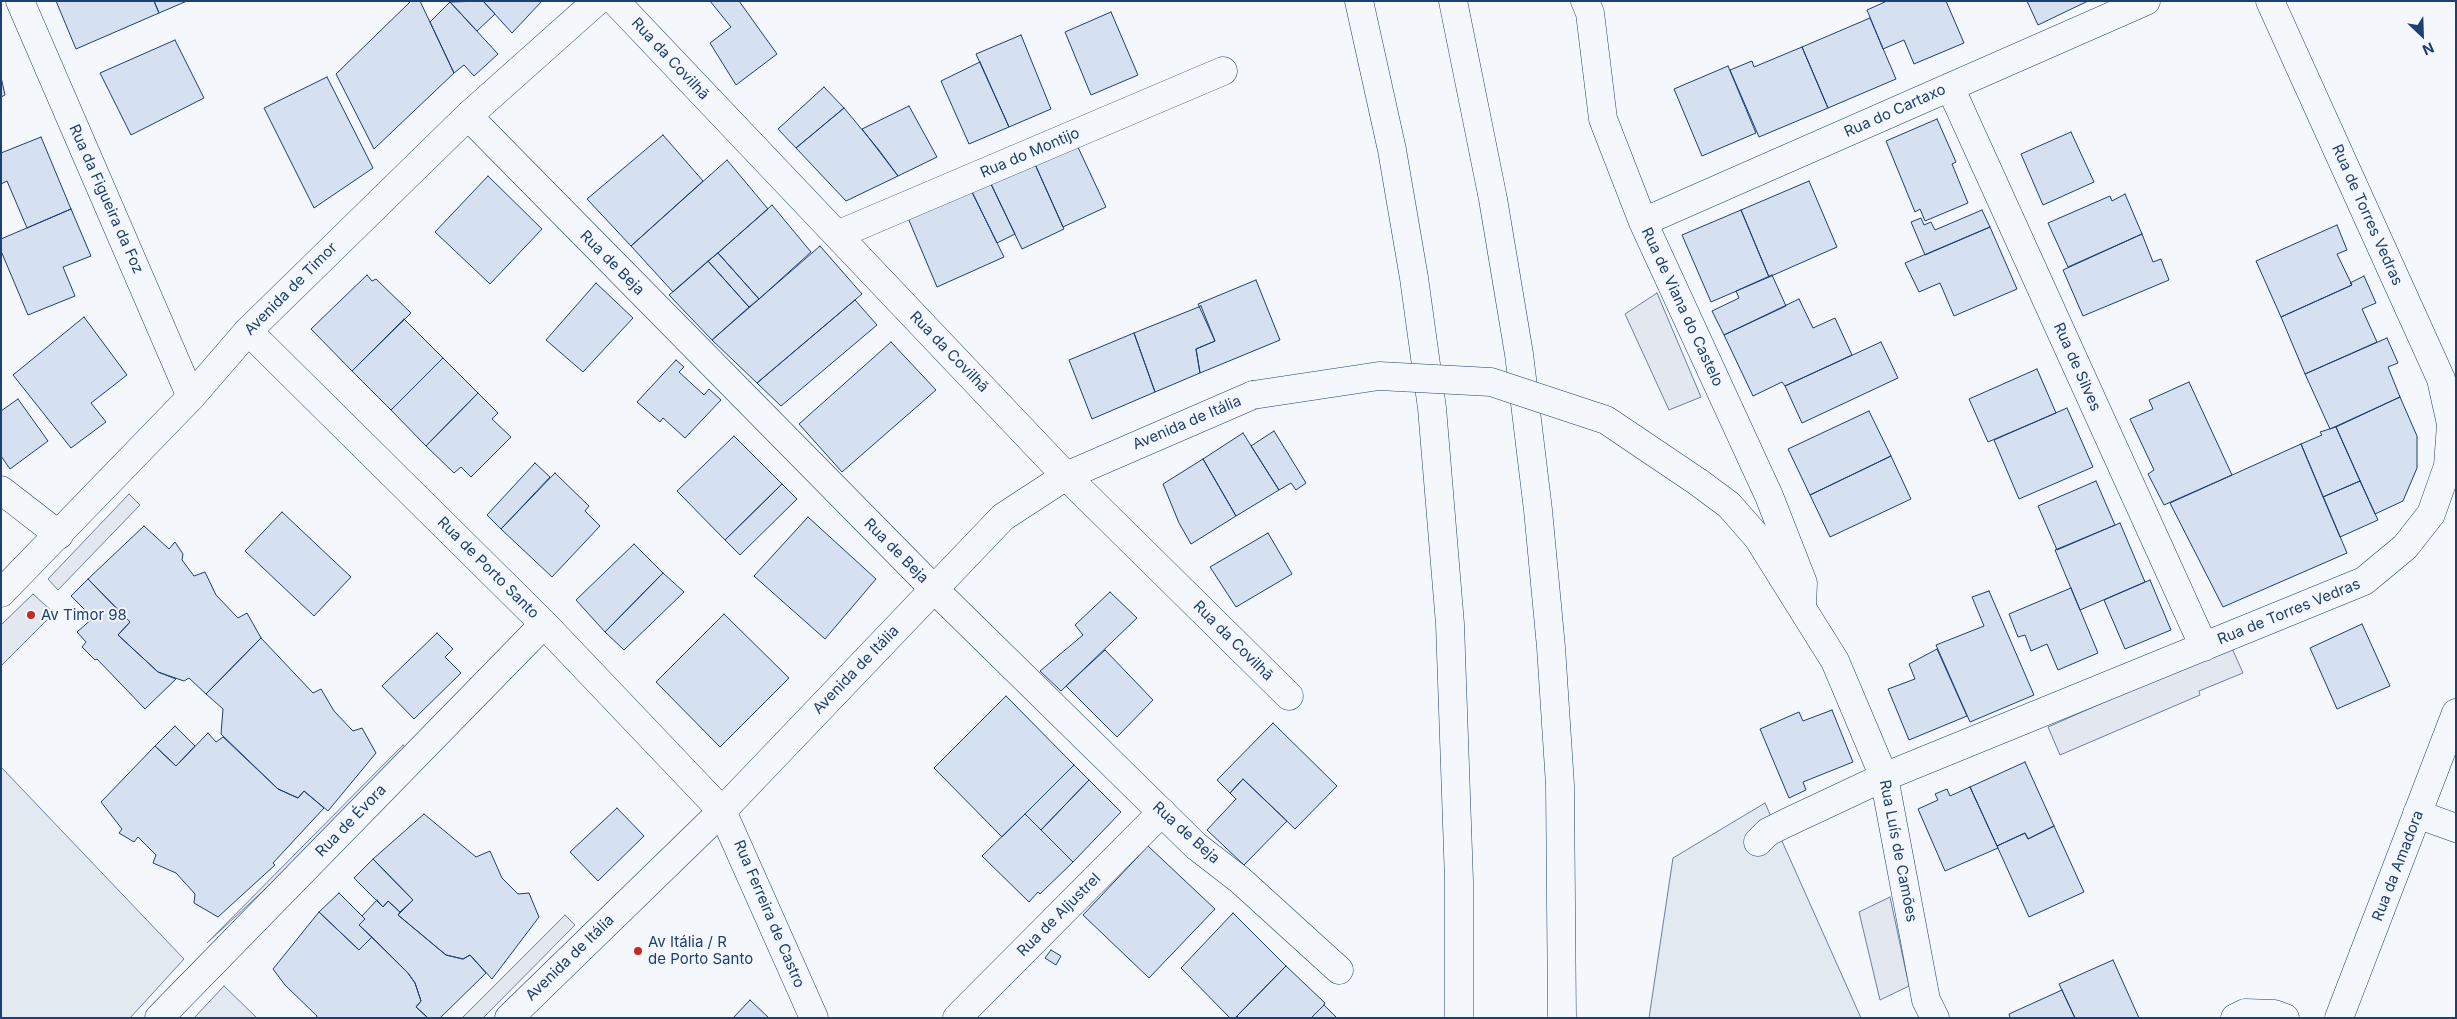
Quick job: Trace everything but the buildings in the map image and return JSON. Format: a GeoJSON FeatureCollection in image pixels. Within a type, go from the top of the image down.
{"type":"FeatureCollection","features":[{"type":"Feature","properties":{"kind":"main road","name":"Rua da Figueira da Foz"},"geometry":{"type":"LineString","coordinates":[[20,1],[191,396]]}},
{"type":"Feature","properties":{"kind":"main road","name":"Avenida de Timor"},"geometry":{"type":"LineString","coordinates":[[1,593],[59,536],[191,396],[248,331],[468,116],[597,1]]}},
{"type":"Feature","properties":{"kind":"main road","name":"Rua da Covilhã"},"geometry":{"type":"LineString","coordinates":[[616,1],[1066,476],[1289,696]]}},
{"type":"Feature","properties":{"kind":"main road"},"geometry":{"type":"LineString","coordinates":[[1359,1],[1392,150],[1414,278],[1432,417],[1450,624],[1459,881],[1459,1018]]}},
{"type":"Feature","properties":{"kind":"main road"},"geometry":{"type":"LineString","coordinates":[[1453,1],[1493,199],[1519,354],[1538,510],[1551,647],[1560,785],[1562,1018]]}},
{"type":"Feature","properties":{"kind":"main road","name":"Rua de Viana do Castelo"},"geometry":{"type":"LineString","coordinates":[[1585,1],[1590,13],[1603,119],[1643,222],[1769,496],[1803,583],[1802,605]]}},
{"type":"Feature","properties":{"kind":"main road","name":"Rua do Cartaxo"},"geometry":{"type":"LineString","coordinates":[[1643,222],[2146,1]]}},
{"type":"Feature","properties":{"kind":"main road","name":"Rua de Torres Vedras"},"geometry":{"type":"LineString","coordinates":[[1758,842],[1768,832],[1884,777],[2364,581],[2405,547],[2431,514],[2448,466],[2450,424],[2441,379],[2270,1]]}},
{"type":"Feature","properties":{"kind":"main road","name":"Rua do Montijo"},"geometry":{"type":"LineString","coordinates":[[837,235],[1223,71]]}},
{"type":"Feature","properties":{"kind":"main road","name":"Rua de Silves"},"geometry":{"type":"LineString","coordinates":[[1950,87],[2204,647]]}},
{"type":"Feature","properties":{"kind":"main road","name":"Rua de Beja"},"geometry":{"type":"LineString","coordinates":[[468,116],[934,589],[1196,846],[1274,910],[1339,970]]}},
{"type":"Feature","properties":{"kind":"main road","name":"Rua de Porto Santo"},"geometry":{"type":"LineString","coordinates":[[248,331],[544,624],[722,811]]}},
{"type":"Feature","properties":{"kind":"main road","name":"Avenida de Itália"},"geometry":{"type":"LineString","coordinates":[[508,1018],[722,811],[1003,518],[1066,476],[1253,396],[1379,376],[1491,382],[1606,420],[1698,482]]}},
{"type":"Feature","properties":{"kind":"main road","name":"Rua Luís de Camões"},"geometry":{"type":"LineString","coordinates":[[1698,482],[1729,505],[1758,538],[1802,605],[1835,661],[1884,777],[1926,1000],[1935,1018]]}},
{"type":"Feature","properties":{"kind":"main road"},"geometry":{"type":"LineString","coordinates":[[1,490],[59,536]]}},
{"type":"Feature","properties":{"kind":"main road","name":"Rua de Évora"},"geometry":{"type":"LineString","coordinates":[[159,1018],[544,624]]}},
{"type":"Feature","properties":{"kind":"main road","name":"Rua da Amadora"},"geometry":{"type":"LineString","coordinates":[[2339,1018],[2456,713]]}},
{"type":"Feature","properties":{"kind":"main road","name":"Rua Ferreira de Castro"},"geometry":{"type":"LineString","coordinates":[[722,811],[814,1018]]}},
{"type":"Feature","properties":{"kind":"main road","name":"Rua de Aljustrel"},"geometry":{"type":"LineString","coordinates":[[957,1018],[1162,812]]}},
{"type":"Feature","properties":{"kind":"main road"},"geometry":{"type":"LineString","coordinates":[[2417,814],[2456,828]]}},
{"type":"Feature","properties":{"kind":"main road"},"geometry":{"type":"LineString","coordinates":[[2235,1018],[2245,1013],[2274,1014],[2285,1018]]}},
{"type":"Feature","properties":{"kind":"shaded area"},"geometry":{"type":"Polygon","coordinates":[[[1657,293],[1701,397],[1669,410],[1625,314],[1657,293]]]}},
{"type":"Feature","properties":{"kind":"shaded area"},"geometry":{"type":"Polygon","coordinates":[[[129,494],[140,505],[58,590],[48,579],[129,494]]]}},
{"type":"Feature","properties":{"kind":"shaded area"},"geometry":{"type":"Polygon","coordinates":[[[33,594],[54,613],[1,666],[1,625],[33,594]]]}},
{"type":"Feature","properties":{"kind":"shaded area"},"geometry":{"type":"Polygon","coordinates":[[[2231,646],[2243,673],[2199,691],[2200,695],[2060,755],[2048,727],[2231,646]]]}},
{"type":"Feature","properties":{"kind":"shaded area"},"geometry":{"type":"Polygon","coordinates":[[[403,745],[411,754],[207,943],[403,745]]]}},
{"type":"Feature","properties":{"kind":"shaded area"},"geometry":{"type":"Polygon","coordinates":[[[1,767],[184,959],[130,1018],[1,1018],[1,767]]]}},
{"type":"Feature","properties":{"kind":"shaded area"},"geometry":{"type":"Polygon","coordinates":[[[1765,803],[1861,1018],[1649,1018],[1673,858],[1765,803]]]}},
{"type":"Feature","properties":{"kind":"shaded area"},"geometry":{"type":"Polygon","coordinates":[[[1890,897],[1909,986],[1880,1000],[1859,912],[1890,897]]]}},
{"type":"Feature","properties":{"kind":"shaded area"},"geometry":{"type":"Polygon","coordinates":[[[565,915],[575,925],[483,1018],[462,1018],[565,915]]]}},
{"type":"Feature","properties":{"kind":"shaded area"},"geometry":{"type":"Polygon","coordinates":[[[224,986],[257,1018],[194,1018],[224,986]]]}},
{"type":"Feature","properties":{"kind":"place","name":"Av Timor 98"},"geometry":{"type":"Point","coordinates":[31,615]}},
{"type":"Feature","properties":{"kind":"place","name":"Av Itália / R de Porto Santo"},"geometry":{"type":"Point","coordinates":[638,951]}}]}
